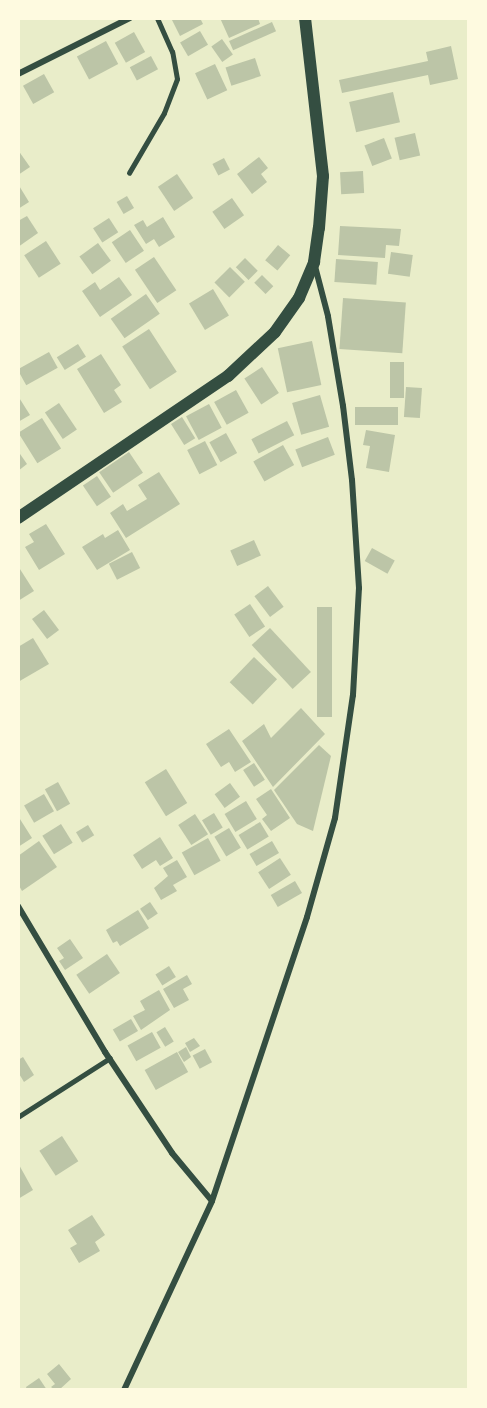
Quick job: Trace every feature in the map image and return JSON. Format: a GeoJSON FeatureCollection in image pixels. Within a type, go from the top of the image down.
{"type":"FeatureCollection","features":[{"type":"Feature","properties":{"kind":"main road"},"geometry":{"type":"LineString","coordinates":[[18,518],[228,376],[275,332],[299,298],[314,262],[320,228],[323,176],[305,18]]}},
{"type":"Feature","properties":{"kind":"street"},"geometry":{"type":"LineString","coordinates":[[18,75],[130,18]]}},
{"type":"Feature","properties":{"kind":"street"},"geometry":{"type":"LineString","coordinates":[[124,1390],[212,1201],[307,917],[335,819],[353,695],[359,588],[352,480],[328,316],[314,262]]}},
{"type":"Feature","properties":{"kind":"street"},"geometry":{"type":"LineString","coordinates":[[18,906],[110,1058],[172,1153],[212,1201]]}},
{"type":"Feature","properties":{"kind":"lane"},"geometry":{"type":"LineString","coordinates":[[129,173],[164,113],[177,79],[172,52],[157,18]]}},
{"type":"Feature","properties":{"kind":"lane"},"geometry":{"type":"LineString","coordinates":[[18,1117],[110,1058]]}},
{"type":"Feature","properties":{"kind":"building"},"geometry":{"type":"Polygon","coordinates":[[[171,18],[200,18],[203,24],[180,36],[171,18]]]}},
{"type":"Feature","properties":{"kind":"building"},"geometry":{"type":"Polygon","coordinates":[[[220,18],[258,18],[260,24],[229,38],[220,18]]]}},
{"type":"Feature","properties":{"kind":"building"},"geometry":{"type":"Polygon","coordinates":[[[272,22],[276,31],[233,50],[229,41],[272,22]]]}},
{"type":"Feature","properties":{"kind":"building"},"geometry":{"type":"Polygon","coordinates":[[[200,31],[208,45],[188,56],[180,42],[200,31]]]}},
{"type":"Feature","properties":{"kind":"building"},"geometry":{"type":"Polygon","coordinates":[[[134,32],[145,52],[126,63],[115,43],[134,32]]]}},
{"type":"Feature","properties":{"kind":"building"},"geometry":{"type":"Polygon","coordinates":[[[222,39],[233,55],[222,62],[211,46],[222,39]]]}},
{"type":"Feature","properties":{"kind":"building"},"geometry":{"type":"Polygon","coordinates":[[[106,41],[118,64],[89,79],[77,56],[106,41]]]}},
{"type":"Feature","properties":{"kind":"building"},"geometry":{"type":"Polygon","coordinates":[[[451,46],[458,79],[430,85],[428,75],[342,93],[339,80],[428,61],[426,52],[451,46]]]}},
{"type":"Feature","properties":{"kind":"building"},"geometry":{"type":"Polygon","coordinates":[[[151,56],[158,69],[137,81],[130,67],[151,56]]]}},
{"type":"Feature","properties":{"kind":"building"},"geometry":{"type":"Polygon","coordinates":[[[255,58],[261,76],[231,86],[226,68],[255,58]]]}},
{"type":"Feature","properties":{"kind":"building"},"geometry":{"type":"Polygon","coordinates":[[[215,64],[227,90],[207,100],[195,73],[215,64]]]}},
{"type":"Feature","properties":{"kind":"building"},"geometry":{"type":"Polygon","coordinates":[[[44,74],[54,92],[33,104],[23,86],[44,74]]]}},
{"type":"Feature","properties":{"kind":"building"},"geometry":{"type":"Polygon","coordinates":[[[393,92],[400,122],[356,132],[349,102],[393,92]]]}},
{"type":"Feature","properties":{"kind":"building"},"geometry":{"type":"Polygon","coordinates":[[[415,133],[420,155],[400,160],[395,138],[415,133]]]}},
{"type":"Feature","properties":{"kind":"building"},"geometry":{"type":"Polygon","coordinates":[[[384,138],[392,159],[372,166],[364,146],[384,138]]]}},
{"type":"Feature","properties":{"kind":"building"},"geometry":{"type":"Polygon","coordinates":[[[18,150],[30,167],[18,175],[18,150]]]}},
{"type":"Feature","properties":{"kind":"building"},"geometry":{"type":"Polygon","coordinates":[[[259,157],[268,168],[261,174],[267,182],[252,194],[237,174],[259,157]]]}},
{"type":"Feature","properties":{"kind":"building"},"geometry":{"type":"Polygon","coordinates":[[[224,158],[230,170],[218,175],[212,164],[224,158]]]}},
{"type":"Feature","properties":{"kind":"building"},"geometry":{"type":"Polygon","coordinates":[[[363,171],[364,193],[341,194],[340,172],[363,171]]]}},
{"type":"Feature","properties":{"kind":"building"},"geometry":{"type":"Polygon","coordinates":[[[177,174],[193,198],[174,211],[158,187],[177,174]]]}},
{"type":"Feature","properties":{"kind":"building"},"geometry":{"type":"Polygon","coordinates":[[[18,184],[29,202],[18,209],[18,184]]]}},
{"type":"Feature","properties":{"kind":"building"},"geometry":{"type":"Polygon","coordinates":[[[127,196],[134,208],[124,214],[117,202],[127,196]]]}},
{"type":"Feature","properties":{"kind":"building"},"geometry":{"type":"Polygon","coordinates":[[[232,198],[244,215],[224,229],[212,212],[232,198]]]}},
{"type":"Feature","properties":{"kind":"building"},"geometry":{"type":"Polygon","coordinates":[[[27,216],[38,233],[18,247],[18,221],[27,216]]]}},
{"type":"Feature","properties":{"kind":"building"},"geometry":{"type":"Polygon","coordinates":[[[163,217],[175,237],[159,247],[154,239],[146,244],[134,225],[143,220],[147,227],[163,217]]]}},
{"type":"Feature","properties":{"kind":"building"},"geometry":{"type":"Polygon","coordinates":[[[109,218],[118,232],[102,243],[93,228],[109,218]]]}},
{"type":"Feature","properties":{"kind":"building"},"geometry":{"type":"Polygon","coordinates":[[[340,226],[401,229],[399,246],[386,245],[385,258],[338,255],[340,226]]]}},
{"type":"Feature","properties":{"kind":"building"},"geometry":{"type":"Polygon","coordinates":[[[130,230],[144,251],[126,263],[112,242],[130,230]]]}},
{"type":"Feature","properties":{"kind":"building"},"geometry":{"type":"Polygon","coordinates":[[[46,241],[61,264],[39,278],[24,255],[46,241]]]}},
{"type":"Feature","properties":{"kind":"building"},"geometry":{"type":"Polygon","coordinates":[[[98,243],[111,261],[92,274],[79,257],[98,243]]]}},
{"type":"Feature","properties":{"kind":"building"},"geometry":{"type":"Polygon","coordinates":[[[278,245],[290,255],[277,271],[265,260],[278,245]]]}},
{"type":"Feature","properties":{"kind":"building"},"geometry":{"type":"Polygon","coordinates":[[[391,252],[413,255],[410,277],[388,274],[391,252]]]}},
{"type":"Feature","properties":{"kind":"building"},"geometry":{"type":"Polygon","coordinates":[[[154,257],[176,290],[157,303],[135,270],[154,257]]]}},
{"type":"Feature","properties":{"kind":"building"},"geometry":{"type":"Polygon","coordinates":[[[245,258],[258,271],[249,280],[236,267],[245,258]]]}},
{"type":"Feature","properties":{"kind":"building"},"geometry":{"type":"Polygon","coordinates":[[[336,259],[378,262],[376,285],[334,282],[336,259]]]}},
{"type":"Feature","properties":{"kind":"building"},"geometry":{"type":"Polygon","coordinates":[[[230,267],[245,282],[229,297],[214,283],[230,267]]]}},
{"type":"Feature","properties":{"kind":"building"},"geometry":{"type":"Polygon","coordinates":[[[262,275],[273,286],[266,294],[254,283],[262,275]]]}},
{"type":"Feature","properties":{"kind":"building"},"geometry":{"type":"Polygon","coordinates":[[[119,277],[132,295],[100,317],[82,291],[95,282],[100,290],[119,277]]]}},
{"type":"Feature","properties":{"kind":"building"},"geometry":{"type":"Polygon","coordinates":[[[213,289],[229,316],[205,330],[189,303],[213,289]]]}},
{"type":"Feature","properties":{"kind":"building"},"geometry":{"type":"Polygon","coordinates":[[[146,294],[160,314],[125,338],[111,319],[146,294]]]}},
{"type":"Feature","properties":{"kind":"building"},"geometry":{"type":"Polygon","coordinates":[[[343,298],[406,302],[402,353],[339,349],[343,298]]]}},
{"type":"Feature","properties":{"kind":"building"},"geometry":{"type":"Polygon","coordinates":[[[149,329],[177,372],[150,389],[122,346],[149,329]]]}},
{"type":"Feature","properties":{"kind":"building"},"geometry":{"type":"Polygon","coordinates":[[[312,341],[321,385],[287,392],[278,348],[312,341]]]}},
{"type":"Feature","properties":{"kind":"building"},"geometry":{"type":"Polygon","coordinates":[[[78,344],[86,357],[65,370],[57,357],[78,344]]]}},
{"type":"Feature","properties":{"kind":"building"},"geometry":{"type":"Polygon","coordinates":[[[49,352],[58,368],[26,385],[18,369],[49,352]]]}},
{"type":"Feature","properties":{"kind":"building"},"geometry":{"type":"Polygon","coordinates":[[[101,354],[121,385],[114,390],[122,402],[104,413],[77,369],[101,354]]]}},
{"type":"Feature","properties":{"kind":"building"},"geometry":{"type":"Polygon","coordinates":[[[390,362],[404,362],[404,398],[390,398],[390,362]]]}},
{"type":"Feature","properties":{"kind":"building"},"geometry":{"type":"Polygon","coordinates":[[[262,367],[279,393],[261,404],[244,378],[262,367]]]}},
{"type":"Feature","properties":{"kind":"building"},"geometry":{"type":"Polygon","coordinates":[[[406,387],[422,388],[420,418],[404,417],[406,387]]]}},
{"type":"Feature","properties":{"kind":"building"},"geometry":{"type":"Polygon","coordinates":[[[236,390],[249,413],[227,425],[214,402],[236,390]]]}},
{"type":"Feature","properties":{"kind":"building"},"geometry":{"type":"Polygon","coordinates":[[[320,395],[329,427],[301,435],[292,403],[320,395]]]}},
{"type":"Feature","properties":{"kind":"building"},"geometry":{"type":"Polygon","coordinates":[[[18,396],[30,415],[18,422],[18,396]]]}},
{"type":"Feature","properties":{"kind":"building"},"geometry":{"type":"Polygon","coordinates":[[[59,403],[77,430],[63,439],[45,413],[59,403]]]}},
{"type":"Feature","properties":{"kind":"building"},"geometry":{"type":"Polygon","coordinates":[[[209,404],[222,428],[199,440],[186,416],[209,404]]]}},
{"type":"Feature","properties":{"kind":"building"},"geometry":{"type":"Polygon","coordinates":[[[355,407],[398,407],[398,425],[355,425],[355,407]]]}},
{"type":"Feature","properties":{"kind":"building"},"geometry":{"type":"Polygon","coordinates":[[[182,417],[195,438],[184,445],[171,424],[182,417]]]}},
{"type":"Feature","properties":{"kind":"building"},"geometry":{"type":"Polygon","coordinates":[[[42,418],[61,449],[37,463],[18,433],[42,418]]]}},
{"type":"Feature","properties":{"kind":"building"},"geometry":{"type":"Polygon","coordinates":[[[287,421],[294,435],[259,453],[251,439],[287,421]]]}},
{"type":"Feature","properties":{"kind":"building"},"geometry":{"type":"Polygon","coordinates":[[[366,430],[395,435],[389,472],[366,468],[370,446],[363,445],[366,430]]]}},
{"type":"Feature","properties":{"kind":"building"},"geometry":{"type":"Polygon","coordinates":[[[226,433],[237,453],[221,462],[209,442],[226,433]]]}},
{"type":"Feature","properties":{"kind":"building"},"geometry":{"type":"Polygon","coordinates":[[[328,437],[335,455],[302,467],[295,450],[328,437]]]}},
{"type":"Feature","properties":{"kind":"building"},"geometry":{"type":"Polygon","coordinates":[[[205,441],[217,465],[199,474],[187,450],[205,441]]]}},
{"type":"Feature","properties":{"kind":"building"},"geometry":{"type":"Polygon","coordinates":[[[283,445],[294,465],[264,482],[253,461],[283,445]]]}},
{"type":"Feature","properties":{"kind":"building"},"geometry":{"type":"Polygon","coordinates":[[[18,451],[27,464],[18,471],[18,451]]]}},
{"type":"Feature","properties":{"kind":"building"},"geometry":{"type":"Polygon","coordinates":[[[129,452],[143,473],[113,493],[99,472],[129,452]]]}},
{"type":"Feature","properties":{"kind":"building"},"geometry":{"type":"Polygon","coordinates":[[[159,472],[180,504],[126,538],[110,513],[123,504],[127,511],[147,499],[138,485],[159,472]]]}},
{"type":"Feature","properties":{"kind":"building"},"geometry":{"type":"Polygon","coordinates":[[[97,476],[111,497],[97,506],[83,486],[97,476]]]}},
{"type":"Feature","properties":{"kind":"building"},"geometry":{"type":"Polygon","coordinates":[[[46,524],[65,554],[39,570],[25,547],[34,542],[29,534],[46,524]]]}},
{"type":"Feature","properties":{"kind":"building"},"geometry":{"type":"Polygon","coordinates":[[[118,530],[130,550],[97,570],[82,547],[103,534],[105,538],[118,530]]]}},
{"type":"Feature","properties":{"kind":"building"},"geometry":{"type":"Polygon","coordinates":[[[254,540],[261,556],[237,566],[230,551],[254,540]]]}},
{"type":"Feature","properties":{"kind":"building"},"geometry":{"type":"Polygon","coordinates":[[[372,548],[395,561],[387,574],[365,561],[372,548]]]}},
{"type":"Feature","properties":{"kind":"building"},"geometry":{"type":"Polygon","coordinates":[[[132,552],[140,568],[117,580],[109,564],[132,552]]]}},
{"type":"Feature","properties":{"kind":"building"},"geometry":{"type":"Polygon","coordinates":[[[18,566],[34,591],[18,601],[18,566]]]}},
{"type":"Feature","properties":{"kind":"building"},"geometry":{"type":"Polygon","coordinates":[[[268,586],[284,607],[270,617],[254,596],[268,586]]]}},
{"type":"Feature","properties":{"kind":"building"},"geometry":{"type":"Polygon","coordinates":[[[250,604],[265,626],[249,637],[234,615],[250,604]]]}},
{"type":"Feature","properties":{"kind":"building"},"geometry":{"type":"Polygon","coordinates":[[[317,607],[332,607],[332,717],[317,717],[317,607]]]}},
{"type":"Feature","properties":{"kind":"building"},"geometry":{"type":"Polygon","coordinates":[[[44,610],[59,630],[47,639],[32,619],[44,610]]]}},
{"type":"Feature","properties":{"kind":"building"},"geometry":{"type":"Polygon","coordinates":[[[270,628],[311,672],[293,689],[252,645],[270,628]]]}},
{"type":"Feature","properties":{"kind":"building"},"geometry":{"type":"Polygon","coordinates":[[[33,638],[49,664],[18,682],[18,647],[33,638]]]}},
{"type":"Feature","properties":{"kind":"building"},"geometry":{"type":"Polygon","coordinates":[[[254,657],[277,679],[253,704],[230,682],[254,657]]]}},
{"type":"Feature","properties":{"kind":"building"},"geometry":{"type":"Polygon","coordinates":[[[301,708],[325,734],[273,787],[242,741],[264,724],[271,738],[301,708]]]}},
{"type":"Feature","properties":{"kind":"building"},"geometry":{"type":"Polygon","coordinates":[[[229,729],[251,762],[235,772],[229,762],[221,767],[206,744],[229,729]]]}},
{"type":"Feature","properties":{"kind":"building"},"geometry":{"type":"Polygon","coordinates":[[[319,745],[331,756],[313,831],[297,824],[274,790],[319,745]]]}},
{"type":"Feature","properties":{"kind":"building"},"geometry":{"type":"Polygon","coordinates":[[[254,763],[265,780],[254,787],[243,770],[254,763]]]}},
{"type":"Feature","properties":{"kind":"building"},"geometry":{"type":"Polygon","coordinates":[[[166,769],[187,803],[166,816],[145,782],[166,769]]]}},
{"type":"Feature","properties":{"kind":"building"},"geometry":{"type":"Polygon","coordinates":[[[58,782],[70,804],[57,811],[45,789],[58,782]]]}},
{"type":"Feature","properties":{"kind":"building"},"geometry":{"type":"Polygon","coordinates":[[[230,783],[240,797],[225,808],[215,794],[230,783]]]}},
{"type":"Feature","properties":{"kind":"building"},"geometry":{"type":"Polygon","coordinates":[[[271,789],[290,818],[271,831],[262,819],[267,815],[256,799],[271,789]]]}},
{"type":"Feature","properties":{"kind":"building"},"geometry":{"type":"Polygon","coordinates":[[[44,794],[54,811],[34,823],[24,806],[44,794]]]}},
{"type":"Feature","properties":{"kind":"building"},"geometry":{"type":"Polygon","coordinates":[[[246,801],[257,819],[235,832],[225,814],[246,801]]]}},
{"type":"Feature","properties":{"kind":"building"},"geometry":{"type":"Polygon","coordinates":[[[214,813],[223,828],[211,835],[202,820],[214,813]]]}},
{"type":"Feature","properties":{"kind":"building"},"geometry":{"type":"Polygon","coordinates":[[[195,814],[208,834],[191,845],[178,825],[195,814]]]}},
{"type":"Feature","properties":{"kind":"building"},"geometry":{"type":"Polygon","coordinates":[[[18,816],[32,838],[18,847],[18,816]]]}},
{"type":"Feature","properties":{"kind":"building"},"geometry":{"type":"Polygon","coordinates":[[[260,822],[269,837],[247,849],[239,835],[260,822]]]}},
{"type":"Feature","properties":{"kind":"building"},"geometry":{"type":"Polygon","coordinates":[[[61,824],[73,843],[54,854],[42,836],[61,824]]]}},
{"type":"Feature","properties":{"kind":"building"},"geometry":{"type":"Polygon","coordinates":[[[88,825],[94,835],[82,842],[76,832],[88,825]]]}},
{"type":"Feature","properties":{"kind":"building"},"geometry":{"type":"Polygon","coordinates":[[[229,828],[241,848],[226,856],[214,837],[229,828]]]}},
{"type":"Feature","properties":{"kind":"building"},"geometry":{"type":"Polygon","coordinates":[[[160,837],[173,858],[160,866],[156,860],[142,869],[133,855],[160,837]]]}},
{"type":"Feature","properties":{"kind":"building"},"geometry":{"type":"Polygon","coordinates":[[[208,838],[221,861],[194,875],[182,853],[208,838]]]}},
{"type":"Feature","properties":{"kind":"building"},"geometry":{"type":"Polygon","coordinates":[[[39,841],[57,867],[22,891],[18,884],[18,856],[39,841]]]}},
{"type":"Feature","properties":{"kind":"building"},"geometry":{"type":"Polygon","coordinates":[[[272,841],[279,853],[256,866],[249,854],[272,841]]]}},
{"type":"Feature","properties":{"kind":"building"},"geometry":{"type":"Polygon","coordinates":[[[280,858],[291,875],[269,889],[258,872],[280,858]]]}},
{"type":"Feature","properties":{"kind":"building"},"geometry":{"type":"Polygon","coordinates":[[[177,860],[187,877],[173,885],[177,891],[161,900],[154,888],[168,876],[163,868],[177,860]]]}},
{"type":"Feature","properties":{"kind":"building"},"geometry":{"type":"Polygon","coordinates":[[[295,881],[302,893],[278,907],[271,895],[295,881]]]}},
{"type":"Feature","properties":{"kind":"building"},"geometry":{"type":"Polygon","coordinates":[[[150,902],[158,914],[148,920],[140,909],[150,902]]]}},
{"type":"Feature","properties":{"kind":"building"},"geometry":{"type":"Polygon","coordinates":[[[138,910],[149,928],[120,946],[117,941],[113,943],[106,930],[138,910]]]}},
{"type":"Feature","properties":{"kind":"building"},"geometry":{"type":"Polygon","coordinates":[[[70,939],[83,958],[65,970],[59,961],[64,958],[57,948],[70,939]]]}},
{"type":"Feature","properties":{"kind":"building"},"geometry":{"type":"Polygon","coordinates":[[[107,954],[120,973],[89,994],[76,975],[107,954]]]}},
{"type":"Feature","properties":{"kind":"building"},"geometry":{"type":"Polygon","coordinates":[[[169,966],[176,977],[162,986],[155,974],[169,966]]]}},
{"type":"Feature","properties":{"kind":"building"},"geometry":{"type":"Polygon","coordinates":[[[187,975],[192,984],[183,989],[189,1000],[174,1008],[163,989],[187,975]]]}},
{"type":"Feature","properties":{"kind":"building"},"geometry":{"type":"Polygon","coordinates":[[[159,990],[170,1010],[141,1030],[133,1016],[145,1010],[140,1001],[159,990]]]}},
{"type":"Feature","properties":{"kind":"building"},"geometry":{"type":"Polygon","coordinates":[[[131,1019],[138,1031],[120,1042],[113,1030],[131,1019]]]}},
{"type":"Feature","properties":{"kind":"building"},"geometry":{"type":"Polygon","coordinates":[[[165,1027],[174,1042],[165,1047],[156,1032],[165,1027]]]}},
{"type":"Feature","properties":{"kind":"building"},"geometry":{"type":"Polygon","coordinates":[[[152,1032],[161,1048],[136,1061],[128,1046],[152,1032]]]}},
{"type":"Feature","properties":{"kind":"building"},"geometry":{"type":"Polygon","coordinates":[[[194,1038],[200,1046],[190,1052],[185,1043],[194,1038]]]}},
{"type":"Feature","properties":{"kind":"building"},"geometry":{"type":"Polygon","coordinates":[[[186,1047],[191,1057],[184,1062],[178,1052],[186,1047]]]}},
{"type":"Feature","properties":{"kind":"building"},"geometry":{"type":"Polygon","coordinates":[[[205,1049],[212,1062],[200,1069],[193,1056],[205,1049]]]}},
{"type":"Feature","properties":{"kind":"building"},"geometry":{"type":"Polygon","coordinates":[[[177,1052],[188,1072],[156,1090],[145,1070],[177,1052]]]}},
{"type":"Feature","properties":{"kind":"building"},"geometry":{"type":"Polygon","coordinates":[[[23,1057],[34,1075],[24,1082],[18,1072],[18,1060],[23,1057]]]}},
{"type":"Feature","properties":{"kind":"building"},"geometry":{"type":"Polygon","coordinates":[[[62,1136],[78,1161],[56,1176],[39,1151],[62,1136]]]}},
{"type":"Feature","properties":{"kind":"building"},"geometry":{"type":"Polygon","coordinates":[[[18,1163],[33,1190],[18,1199],[18,1163]]]}},
{"type":"Feature","properties":{"kind":"building"},"geometry":{"type":"Polygon","coordinates":[[[92,1215],[105,1235],[95,1242],[100,1251],[79,1263],[70,1248],[77,1244],[68,1230],[92,1215]]]}},
{"type":"Feature","properties":{"kind":"building"},"geometry":{"type":"Polygon","coordinates":[[[59,1364],[71,1379],[59,1390],[55,1390],[51,1387],[55,1384],[47,1374],[59,1364]]]}},
{"type":"Feature","properties":{"kind":"building"},"geometry":{"type":"Polygon","coordinates":[[[39,1378],[47,1390],[27,1390],[26,1387],[39,1378]]]}}]}
